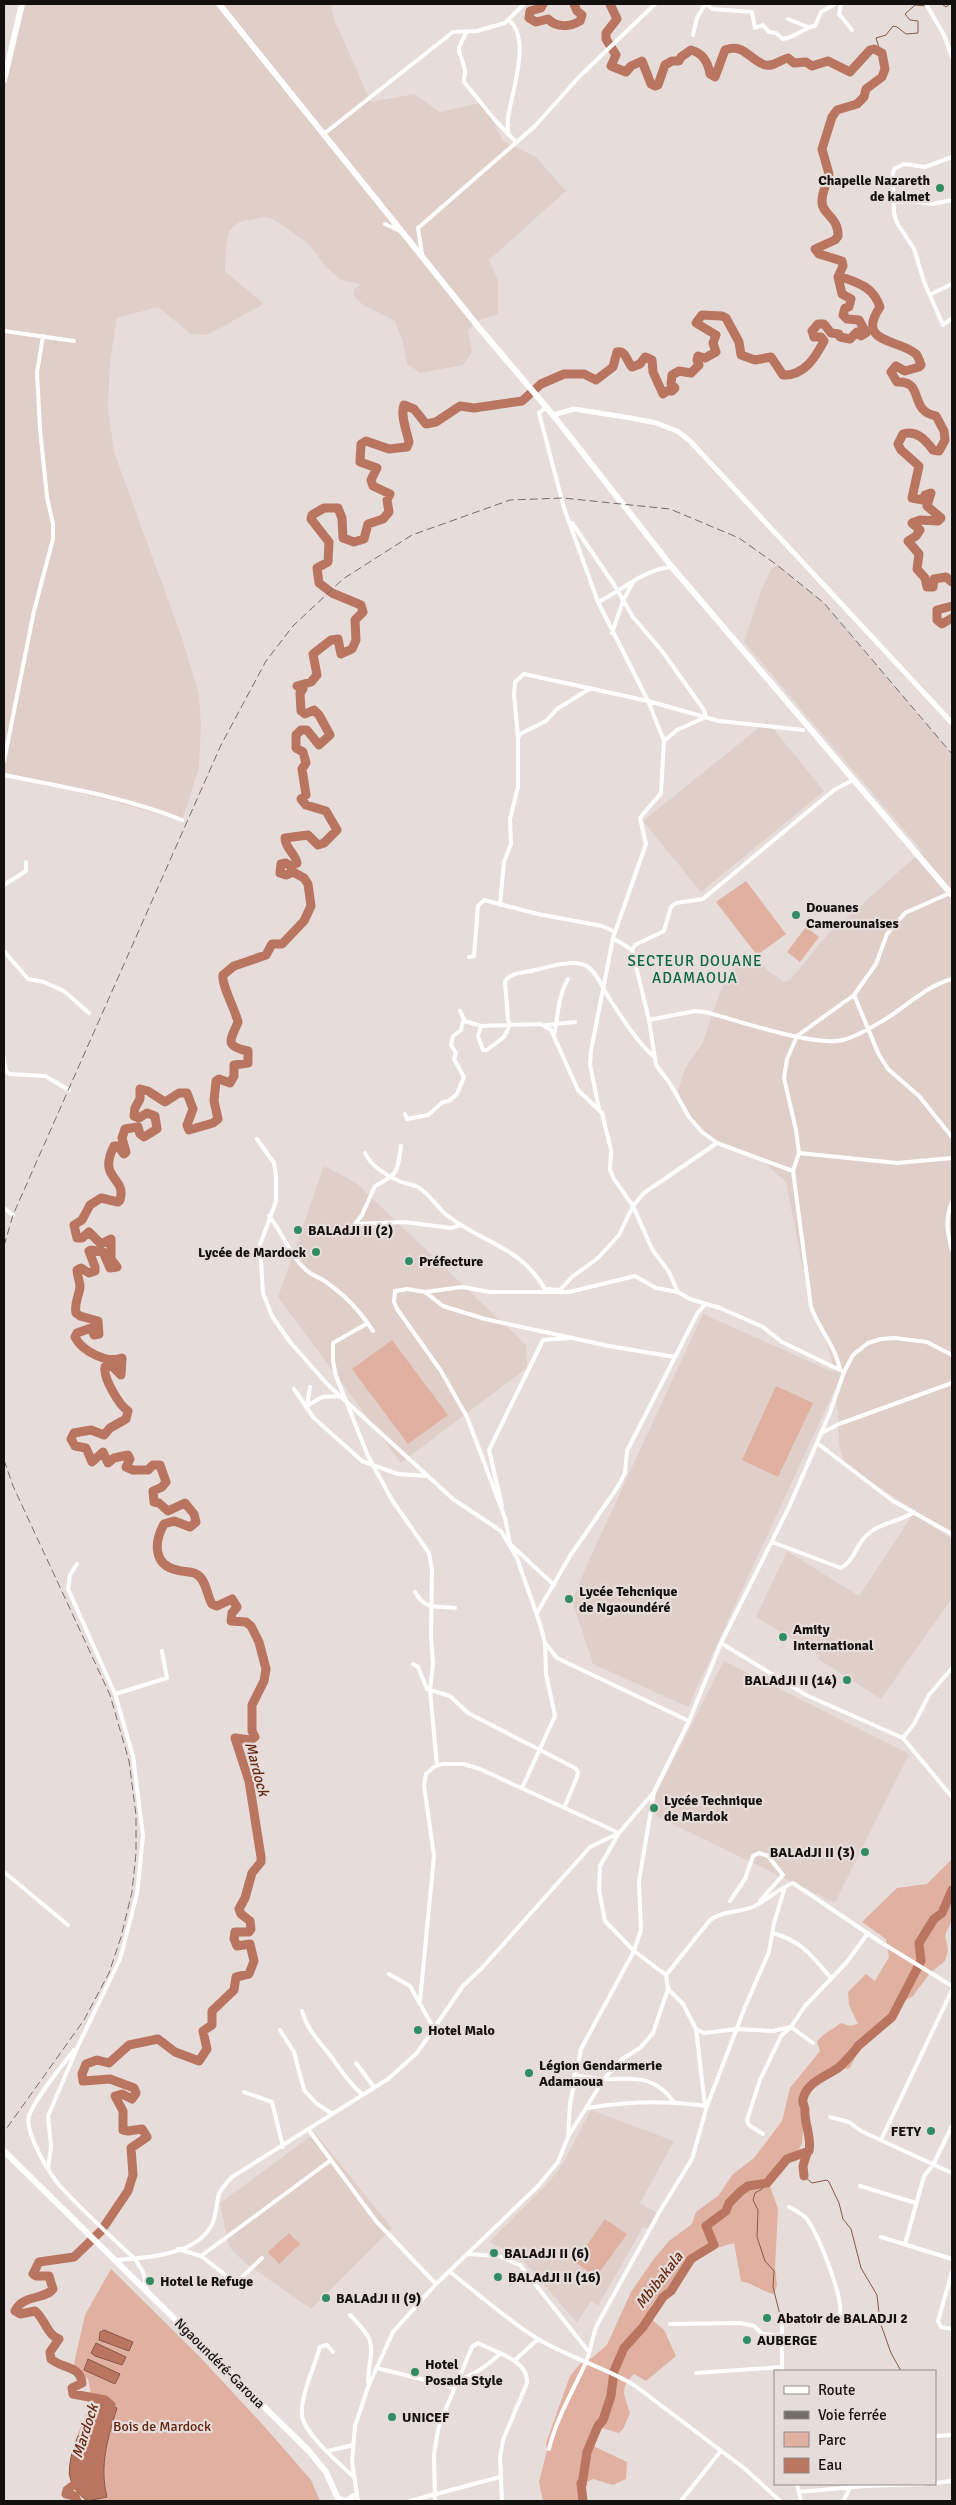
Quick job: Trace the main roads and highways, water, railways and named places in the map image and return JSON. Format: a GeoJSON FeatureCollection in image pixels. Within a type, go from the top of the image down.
{"type":"FeatureCollection","features":[{"type":"Feature","properties":{"kind":"main road"},"geometry":{"type":"LineString","coordinates":[[4,80],[22,4]]}},
{"type":"Feature","properties":{"kind":"main road"},"geometry":{"type":"LineString","coordinates":[[220,4],[481,330],[553,415],[672,567],[951,894]]}},
{"type":"Feature","properties":{"kind":"main road","name":"Ngaoundéré-Garoua"},"geometry":{"type":"LineString","coordinates":[[4,2151],[308,2450],[326,2472],[337,2500]]}},
{"type":"Feature","properties":{"kind":"main road"},"geometry":{"type":"LineString","coordinates":[[337,2500],[355,2500]]}},
{"type":"Feature","properties":{"kind":"water"},"geometry":{"type":"Polygon","coordinates":[[[104,2330],[133,2342],[129,2351],[99,2340],[100,2332],[104,2330]]]}},
{"type":"Feature","properties":{"kind":"water"},"geometry":{"type":"Polygon","coordinates":[[[96,2343],[126,2357],[122,2365],[91,2353],[96,2343]]]}},
{"type":"Feature","properties":{"kind":"water"},"geometry":{"type":"Polygon","coordinates":[[[88,2359],[120,2374],[115,2384],[84,2370],[88,2359]]]}},
{"type":"Feature","properties":{"kind":"water"},"geometry":{"type":"Polygon","coordinates":[[[102,2403],[117,2408],[104,2463],[107,2497],[87,2501],[72,2484],[70,2465],[77,2438],[102,2403]]]}},
{"type":"Feature","properties":{"kind":"waterway"},"geometry":{"type":"LineString","coordinates":[[543,4],[541,8],[530,11],[529,18],[536,22],[548,19],[555,24],[564,26],[580,21],[582,15],[577,11],[574,4]]}},
{"type":"Feature","properties":{"kind":"waterway","name":"Mardock"},"geometry":{"type":"LineString","coordinates":[[105,2417],[111,2405],[105,2400],[73,2394],[72,2388],[82,2383],[81,2377],[74,2370],[51,2359],[50,2352],[59,2339],[52,2334],[38,2314],[35,2311],[20,2314],[15,2311],[28,2299],[45,2295],[53,2289],[49,2276],[36,2276],[33,2274],[39,2262],[74,2257],[101,2231],[128,2191],[133,2175],[131,2148],[147,2137],[142,2129],[123,2130],[123,2111],[115,2096],[122,2094],[132,2099],[136,2093],[134,2088],[110,2079],[83,2081],[82,2074],[86,2064],[97,2060],[109,2063],[129,2045],[158,2039],[175,2052],[199,2061],[207,2049],[203,2031],[212,2025],[212,2011],[234,1990],[236,1977],[249,1974],[254,1961],[250,1944],[237,1946],[234,1939],[235,1932],[249,1932],[251,1929],[250,1921],[241,1914],[239,1909],[245,1898],[252,1873],[261,1862],[261,1857],[249,1781],[235,1738],[251,1740],[255,1737],[252,1731],[252,1705],[264,1681],[266,1669],[259,1642],[251,1626],[246,1622],[231,1621],[232,1613],[237,1607],[232,1599],[217,1606],[212,1604],[204,1583],[199,1576],[192,1572],[179,1571],[169,1567],[160,1558],[157,1545],[164,1524],[174,1521],[190,1527],[196,1522],[194,1514],[185,1503],[168,1511],[159,1503],[154,1502],[153,1491],[162,1487],[166,1482],[160,1465],[153,1465],[148,1470],[133,1470],[126,1467],[130,1459],[128,1455],[114,1458],[108,1463],[103,1452],[92,1462],[86,1448],[75,1446],[71,1439],[74,1433],[91,1430],[104,1435],[110,1428],[126,1419],[128,1411],[112,1391],[105,1372],[105,1367],[112,1366],[121,1375],[122,1358],[109,1359],[95,1355],[83,1347],[75,1337],[77,1333],[91,1328],[94,1335],[99,1334],[98,1321],[76,1313],[80,1287],[77,1270],[81,1268],[89,1273],[95,1271],[89,1251],[91,1250],[103,1252],[110,1268],[117,1267],[111,1259],[111,1239],[101,1244],[89,1232],[82,1238],[77,1238],[74,1225],[82,1220],[90,1205],[101,1198],[118,1202],[120,1200],[120,1186],[110,1172],[109,1165],[114,1146],[118,1146],[124,1154],[126,1152],[122,1138],[125,1129],[138,1127],[140,1134],[144,1137],[157,1129],[155,1116],[147,1113],[139,1118],[134,1116],[135,1108],[140,1099],[140,1089],[148,1091],[165,1102],[179,1093],[187,1093],[193,1109],[187,1125],[189,1130],[213,1123],[218,1119],[214,1101],[216,1081],[219,1079],[230,1083],[234,1076],[234,1065],[248,1063],[248,1051],[235,1047],[231,1041],[238,1022],[224,984],[223,975],[234,966],[266,955],[272,944],[282,944],[304,921],[311,906],[308,884],[304,878],[293,872],[286,875],[280,873],[281,864],[286,863],[290,866],[297,863],[285,842],[285,838],[308,835],[318,845],[324,843],[337,830],[326,811],[306,805],[301,799],[306,795],[302,769],[306,763],[303,752],[296,748],[296,735],[301,730],[307,730],[319,745],[330,735],[319,715],[314,710],[305,714],[301,711],[300,693],[303,689],[297,686],[311,682],[317,675],[313,654],[331,640],[338,639],[341,654],[352,649],[356,640],[355,620],[363,612],[361,605],[332,593],[319,583],[317,568],[328,562],[329,542],[311,519],[312,515],[324,508],[338,508],[342,518],[343,538],[354,542],[364,539],[368,524],[383,519],[389,512],[387,500],[390,494],[373,486],[371,480],[377,468],[360,462],[361,444],[366,441],[389,449],[407,447],[409,442],[403,418],[404,405],[414,409],[426,424],[436,422],[460,406],[474,408],[522,401],[541,384],[564,374],[584,374],[596,380],[613,367],[617,352],[622,353],[632,367],[640,364],[645,357],[652,360],[653,372],[663,394],[675,388],[671,384],[672,375],[679,371],[691,373],[699,365],[698,356],[705,358],[716,352],[713,343],[716,335],[696,323],[702,315],[726,318],[739,342],[741,355],[755,360],[771,357],[783,375],[790,375],[803,369],[817,354],[824,341],[821,337],[814,337],[812,331],[818,324],[824,324],[831,333],[850,339],[857,332],[861,336],[866,333],[859,320],[847,319],[843,315],[845,308],[849,307],[851,299],[842,294],[838,277],[843,266],[842,261],[819,254],[815,249],[835,240],[838,236],[836,224],[822,205],[829,174],[822,149],[832,117],[837,110],[857,104],[864,97],[866,89],[882,77],[885,69],[882,53],[874,49],[870,50],[850,72],[828,61],[812,66],[806,62],[794,63],[788,58],[774,64],[765,65],[742,50],[732,48],[725,50],[715,77],[710,74],[702,56],[691,50],[681,57],[679,61],[672,61],[665,65],[658,85],[655,86],[651,84],[642,61],[631,66],[626,72],[611,66],[616,55],[606,39],[606,33],[617,19],[610,4]]}},
{"type":"Feature","properties":{"kind":"waterway"},"geometry":{"type":"LineString","coordinates":[[880,51],[876,38],[886,35],[893,26],[906,34],[918,33],[918,21],[910,20],[905,14],[915,5],[927,6],[930,4]]}},
{"type":"Feature","properties":{"kind":"waterway"},"geometry":{"type":"LineString","coordinates":[[942,4],[946,7],[950,4]]}},
{"type":"Feature","properties":{"kind":"waterway"},"geometry":{"type":"LineString","coordinates":[[839,276],[864,286],[877,300],[880,307],[874,319],[873,328],[876,334],[883,339],[909,349],[916,354],[920,361],[921,365],[919,367],[905,371],[896,366],[891,372],[897,382],[906,383],[911,386],[919,403],[927,413],[936,416],[944,431],[945,440],[939,451],[933,450],[927,442],[912,433],[903,434],[898,444],[901,450],[919,466],[912,498],[923,500],[925,495],[931,493],[927,506],[941,518],[938,521],[920,520],[912,523],[920,530],[916,536],[908,541],[919,554],[917,569],[925,578],[927,587],[933,587],[934,579],[946,577],[952,582]]}},
{"type":"Feature","properties":{"kind":"waterway"},"geometry":{"type":"LineString","coordinates":[[952,606],[937,610],[937,620],[942,624],[952,618]]}},
{"type":"Feature","properties":{"kind":"waterway","name":"Mbibakala"},"geometry":{"type":"LineString","coordinates":[[583,2501],[581,2483],[582,2485],[587,2452],[598,2426],[603,2420],[611,2396],[614,2371],[624,2348],[643,2327],[663,2297],[671,2291],[691,2259],[714,2245],[706,2226],[726,2211],[729,2203],[741,2191],[748,2186],[767,2183],[787,2159],[809,2151],[810,2141],[803,2102],[805,2093],[817,2080],[840,2066],[858,2046],[892,2017],[921,1961],[919,1943],[934,1919],[942,1913],[952,1890]]}},
{"type":"Feature","properties":{"kind":"waterway"},"geometry":{"type":"LineString","coordinates":[[804,2176],[803,2166],[807,2153]]}},
{"type":"Feature","properties":{"kind":"waterway"},"geometry":{"type":"LineString","coordinates":[[804,2176],[812,2183],[827,2180],[829,2182],[839,2203],[843,2219],[851,2229],[861,2268],[877,2295],[880,2322],[891,2353],[900,2370]]}},
{"type":"Feature","properties":{"kind":"waterway"},"geometry":{"type":"LineString","coordinates":[[765,2183],[762,2189],[755,2193],[753,2200],[758,2210],[757,2237],[765,2261],[774,2271],[773,2287],[780,2315]]}},
{"type":"Feature","properties":{"kind":"waterway","name":"Mardock"},"geometry":{"type":"LineString","coordinates":[[77,2501],[75,2496],[66,2494],[67,2490],[83,2478]]}},
{"type":"Feature","properties":{"kind":"railway"},"geometry":{"type":"LineString","coordinates":[[4,1246],[13,1215],[221,745],[266,661],[293,626],[343,579],[412,535],[510,500],[563,498],[670,509],[739,538],[777,565],[824,603],[952,754]]}},
{"type":"Feature","properties":{"kind":"railway"},"geometry":{"type":"LineString","coordinates":[[4,1460],[13,1486],[110,1695],[129,1761],[136,1815],[136,1853],[132,1892],[121,1937],[109,1973],[84,2020],[4,2132]]}},
{"type":"Feature","properties":{"kind":"place","name":"Chapelle Nazareth de kalmet"},"geometry":{"type":"Point","coordinates":[940,188]}},
{"type":"Feature","properties":{"kind":"place","name":"Douanes Camerounaises"},"geometry":{"type":"Point","coordinates":[796,915]}},
{"type":"Feature","properties":{"kind":"place","name":"BALAdJI II (2)"},"geometry":{"type":"Point","coordinates":[298,1230]}},
{"type":"Feature","properties":{"kind":"place","name":"Lycée de Mardock"},"geometry":{"type":"Point","coordinates":[316,1252]}},
{"type":"Feature","properties":{"kind":"place","name":"Préfecture"},"geometry":{"type":"Point","coordinates":[409,1261]}},
{"type":"Feature","properties":{"kind":"place","name":"Lycée Tehcnique de Ngaoundéré"},"geometry":{"type":"Point","coordinates":[569,1599]}},
{"type":"Feature","properties":{"kind":"place","name":"Amity International"},"geometry":{"type":"Point","coordinates":[783,1637]}},
{"type":"Feature","properties":{"kind":"place","name":"BALAdJI II (14)"},"geometry":{"type":"Point","coordinates":[847,1680]}},
{"type":"Feature","properties":{"kind":"place","name":"Lycée Technique de Mardok"},"geometry":{"type":"Point","coordinates":[654,1808]}},
{"type":"Feature","properties":{"kind":"place","name":"BALAdJI II (3)"},"geometry":{"type":"Point","coordinates":[865,1852]}},
{"type":"Feature","properties":{"kind":"place","name":"Hotel Malo"},"geometry":{"type":"Point","coordinates":[418,2030]}},
{"type":"Feature","properties":{"kind":"place","name":"Légion Gendarmerie Adamaoua"},"geometry":{"type":"Point","coordinates":[529,2073]}},
{"type":"Feature","properties":{"kind":"place","name":"FETY"},"geometry":{"type":"Point","coordinates":[931,2131]}},
{"type":"Feature","properties":{"kind":"place","name":"BALAdJI II (6)"},"geometry":{"type":"Point","coordinates":[494,2253]}},
{"type":"Feature","properties":{"kind":"place","name":"BALAdJI II (16)"},"geometry":{"type":"Point","coordinates":[498,2277]}},
{"type":"Feature","properties":{"kind":"place","name":"Hotel le Refuge"},"geometry":{"type":"Point","coordinates":[150,2281]}},
{"type":"Feature","properties":{"kind":"place","name":"BALAdJI II (9)"},"geometry":{"type":"Point","coordinates":[326,2298]}},
{"type":"Feature","properties":{"kind":"place","name":"Abatoir de BALADJI 2"},"geometry":{"type":"Point","coordinates":[767,2318]}},
{"type":"Feature","properties":{"kind":"place","name":"AUBERGE"},"geometry":{"type":"Point","coordinates":[747,2340]}},
{"type":"Feature","properties":{"kind":"place","name":"Hotel Posada Style"},"geometry":{"type":"Point","coordinates":[415,2372]}},
{"type":"Feature","properties":{"kind":"place","name":"UNICEF"},"geometry":{"type":"Point","coordinates":[392,2417]}},
{"type":"Feature","properties":{"kind":"district","name":"SECTEUR DOUANE ADAMAOUA"},"geometry":{"type":"Point","coordinates":[695,970]}},
{"type":"Feature","properties":{"kind":"park label","name":"Bois de Mardock"},"geometry":{"type":"Point","coordinates":[162,2426]}}]}
